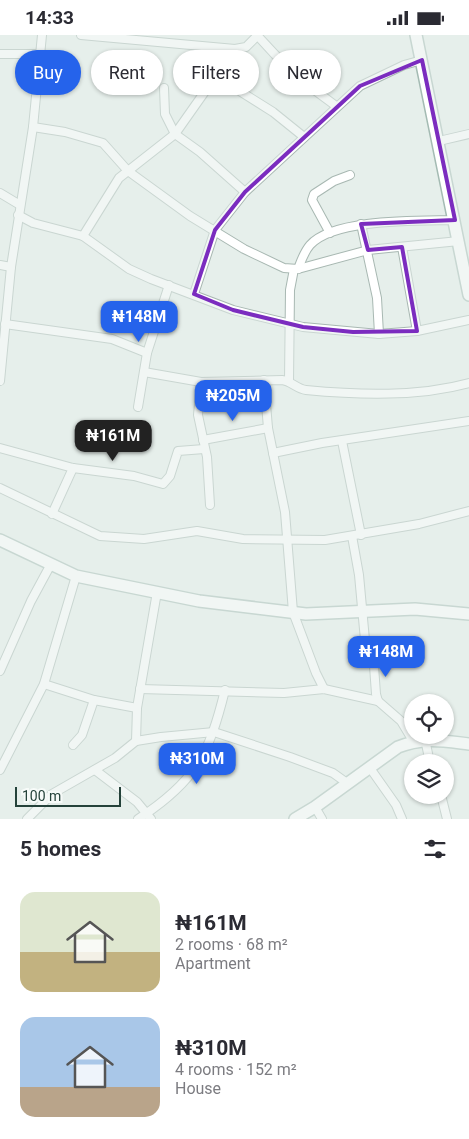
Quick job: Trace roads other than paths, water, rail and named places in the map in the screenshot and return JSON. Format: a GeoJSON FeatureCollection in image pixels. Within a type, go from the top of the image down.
{"type":"FeatureCollection","features":[{"type":"Feature","properties":{"kind":"street"},"geometry":{"type":"LineString","coordinates":[[42,35],[42,50]]}},
{"type":"Feature","properties":{"kind":"street"},"geometry":{"type":"LineString","coordinates":[[80,35],[235,49],[246,47],[258,35],[281,63],[302,82],[336,107]]}},
{"type":"Feature","properties":{"kind":"street"},"geometry":{"type":"LineString","coordinates":[[416,35],[469,295]]}},
{"type":"Feature","properties":{"kind":"street"},"geometry":{"type":"LineString","coordinates":[[0,54],[15,54]]}},
{"type":"Feature","properties":{"kind":"street"},"geometry":{"type":"LineString","coordinates":[[194,294],[215,230],[245,192],[364,83],[404,65],[422,60]]}},
{"type":"Feature","properties":{"kind":"street"},"geometry":{"type":"LineString","coordinates":[[164,88],[166,114],[175,135],[200,152],[245,192]]}},
{"type":"Feature","properties":{"kind":"street"},"geometry":{"type":"LineString","coordinates":[[0,381],[11,267],[37,95]]}},
{"type":"Feature","properties":{"kind":"street"},"geometry":{"type":"LineString","coordinates":[[83,236],[119,178],[175,135],[203,95]]}},
{"type":"Feature","properties":{"kind":"street"},"geometry":{"type":"LineString","coordinates":[[246,95],[273,112],[304,137]]}},
{"type":"Feature","properties":{"kind":"street"},"geometry":{"type":"LineString","coordinates":[[33,127],[66,132],[99,141],[107,146],[128,171],[190,216],[244,249],[284,268],[296,269],[368,250],[459,241]]}},
{"type":"Feature","properties":{"kind":"street"},"geometry":{"type":"LineString","coordinates":[[439,141],[469,134]]}},
{"type":"Feature","properties":{"kind":"street"},"geometry":{"type":"LineString","coordinates":[[330,233],[312,199],[314,194],[334,181],[350,175]]}},
{"type":"Feature","properties":{"kind":"street"},"geometry":{"type":"LineString","coordinates":[[0,193],[20,205]]}},
{"type":"Feature","properties":{"kind":"street"},"geometry":{"type":"LineString","coordinates":[[18,215],[33,223],[83,236],[129,269],[233,310],[317,330],[379,334],[417,331],[469,320]]}},
{"type":"Feature","properties":{"kind":"street"},"geometry":{"type":"LineString","coordinates":[[289,381],[290,290],[296,269],[310,244],[330,233],[361,224],[455,219]]}},
{"type":"Feature","properties":{"kind":"street"},"geometry":{"type":"LineString","coordinates":[[361,224],[377,298],[379,334]]}},
{"type":"Feature","properties":{"kind":"street"},"geometry":{"type":"LineString","coordinates":[[402,247],[417,331]]}},
{"type":"Feature","properties":{"kind":"street"},"geometry":{"type":"LineString","coordinates":[[0,265],[11,267]]}},
{"type":"Feature","properties":{"kind":"street"},"geometry":{"type":"LineString","coordinates":[[138,407],[147,353],[169,285]]}},
{"type":"Feature","properties":{"kind":"street"},"geometry":{"type":"LineString","coordinates":[[5,325],[112,339],[147,353]]}},
{"type":"Feature","properties":{"kind":"street"},"geometry":{"type":"LineString","coordinates":[[144,373],[201,382],[289,381],[303,390],[378,393],[429,390],[469,383]]}},
{"type":"Feature","properties":{"kind":"street"},"geometry":{"type":"LineString","coordinates":[[264,380],[268,428],[284,513],[293,612],[324,689]]}},
{"type":"Feature","properties":{"kind":"street"},"geometry":{"type":"LineString","coordinates":[[201,382],[198,415],[208,466],[210,505]]}},
{"type":"Feature","properties":{"kind":"street"},"geometry":{"type":"LineString","coordinates":[[273,453],[469,421]]}},
{"type":"Feature","properties":{"kind":"street"},"geometry":{"type":"LineString","coordinates":[[203,440],[268,428]]}},
{"type":"Feature","properties":{"kind":"street"},"geometry":{"type":"LineString","coordinates":[[342,441],[361,535]]}},
{"type":"Feature","properties":{"kind":"street"},"geometry":{"type":"LineString","coordinates":[[0,448],[73,468],[134,477],[163,484],[170,476],[178,451],[204,449]]}},
{"type":"Feature","properties":{"kind":"street"},"geometry":{"type":"LineString","coordinates":[[52,514],[73,468]]}},
{"type":"Feature","properties":{"kind":"street"},"geometry":{"type":"LineString","coordinates":[[0,487],[100,536],[114,538],[144,539],[197,531],[243,539],[325,540],[419,524],[469,511]]}},
{"type":"Feature","properties":{"kind":"street"},"geometry":{"type":"LineString","coordinates":[[352,536],[359,575],[365,640],[374,666],[378,701]]}},
{"type":"Feature","properties":{"kind":"street"},"geometry":{"type":"LineString","coordinates":[[0,540],[76,576],[199,601],[306,614],[415,609],[469,614]]}},
{"type":"Feature","properties":{"kind":"street"},"geometry":{"type":"LineString","coordinates":[[0,671],[31,601],[51,564]]}},
{"type":"Feature","properties":{"kind":"street"},"geometry":{"type":"LineString","coordinates":[[0,770],[44,684],[76,576]]}},
{"type":"Feature","properties":{"kind":"street"},"geometry":{"type":"LineString","coordinates":[[136,741],[137,707],[157,592]]}},
{"type":"Feature","properties":{"kind":"street"},"geometry":{"type":"LineString","coordinates":[[44,684],[94,700],[137,707]]}},
{"type":"Feature","properties":{"kind":"street"},"geometry":{"type":"LineString","coordinates":[[140,689],[284,693],[324,689],[378,701],[404,725]]}},
{"type":"Feature","properties":{"kind":"street"},"geometry":{"type":"LineString","coordinates":[[138,819],[150,816],[194,771],[214,732],[225,691]]}},
{"type":"Feature","properties":{"kind":"street"},"geometry":{"type":"LineString","coordinates":[[73,745],[82,735],[94,700]]}},
{"type":"Feature","properties":{"kind":"street"},"geometry":{"type":"LineString","coordinates":[[27,819],[52,794],[115,758],[136,741],[161,737],[214,732],[333,773],[347,783]]}},
{"type":"Feature","properties":{"kind":"street"},"geometry":{"type":"LineString","coordinates":[[454,743],[469,744]]}},
{"type":"Feature","properties":{"kind":"street"},"geometry":{"type":"LineString","coordinates":[[294,819],[314,807],[398,747],[407,744]]}},
{"type":"Feature","properties":{"kind":"street"},"geometry":{"type":"LineString","coordinates":[[370,768],[396,805],[402,819]]}},
{"type":"Feature","properties":{"kind":"street"},"geometry":{"type":"LineString","coordinates":[[95,769],[137,802],[150,816]]}},
{"type":"Feature","properties":{"kind":"street"},"geometry":{"type":"LineString","coordinates":[[443,804],[447,819]]}},
{"type":"Feature","properties":{"kind":"street"},"geometry":{"type":"LineString","coordinates":[[314,807],[322,819]]}}]}
